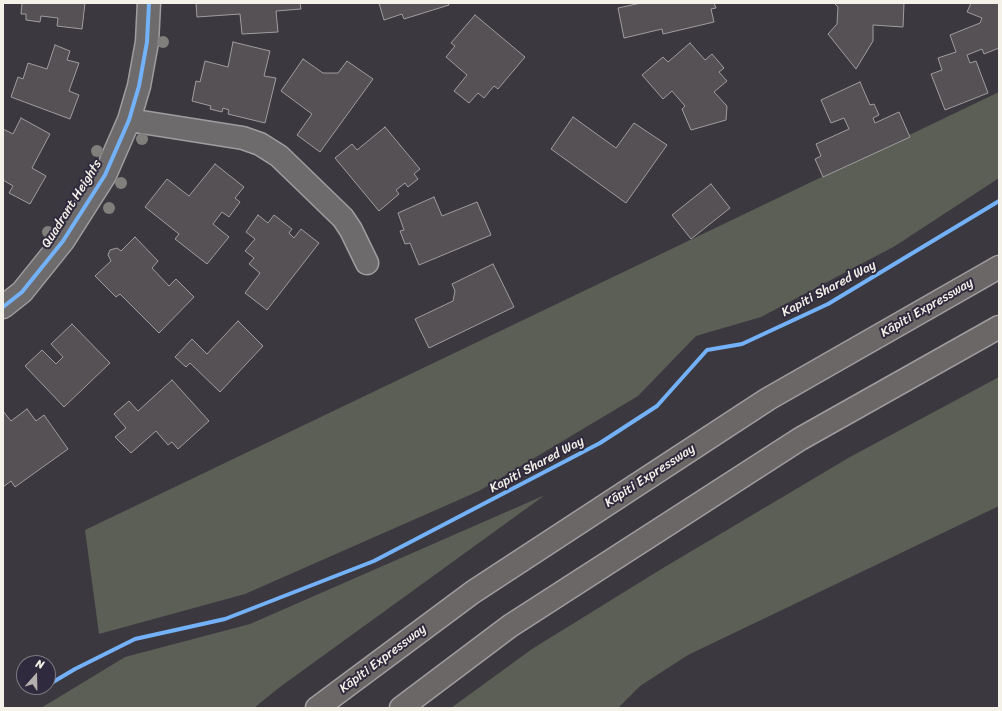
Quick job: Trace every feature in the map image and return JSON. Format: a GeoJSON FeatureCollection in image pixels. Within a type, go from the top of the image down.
{"type":"FeatureCollection","features":[{"type":"Feature","properties":{"kind":"highway","name":"Kāpiti Expressway"},"geometry":{"type":"LineString","coordinates":[[317,708],[473,592],[768,399],[999,267]]}},
{"type":"Feature","properties":{"kind":"highway"},"geometry":{"type":"LineString","coordinates":[[400,708],[510,626],[794,443],[999,327]]}},
{"type":"Feature","properties":{"kind":"street","name":"Quadrant Heights"},"geometry":{"type":"LineString","coordinates":[[3,307],[22,292],[63,241],[105,175],[129,120],[139,86],[147,42],[149,3]]}},
{"type":"Feature","properties":{"kind":"street"},"geometry":{"type":"LineString","coordinates":[[129,120],[243,138],[260,144],[278,156],[343,218],[351,230],[367,263]]}},
{"type":"Feature","properties":{"kind":"shaded area"},"geometry":{"type":"Polygon","coordinates":[[[999,92],[999,178],[895,246],[761,317],[696,336],[638,396],[479,491],[245,594],[99,634],[85,530],[999,92]]]}},
{"type":"Feature","properties":{"kind":"shaded area"},"geometry":{"type":"Polygon","coordinates":[[[999,377],[999,506],[688,655],[640,686],[618,708],[451,708],[532,649],[663,568],[850,457],[999,377]]]}},
{"type":"Feature","properties":{"kind":"shaded area"},"geometry":{"type":"Polygon","coordinates":[[[545,495],[280,687],[254,708],[41,708],[125,657],[250,624],[545,495]]]}},
{"type":"Feature","properties":{"kind":"building"},"geometry":{"type":"Polygon","coordinates":[[[22,3],[85,3],[82,29],[57,26],[58,18],[41,16],[40,22],[26,20],[26,14],[21,14],[22,3]]]}},
{"type":"Feature","properties":{"kind":"building"},"geometry":{"type":"Polygon","coordinates":[[[196,3],[300,3],[301,9],[276,11],[278,32],[242,34],[240,14],[197,17],[196,3]]]}},
{"type":"Feature","properties":{"kind":"building"},"geometry":{"type":"Polygon","coordinates":[[[379,3],[448,3],[449,5],[404,19],[402,14],[384,20],[379,3]]]}},
{"type":"Feature","properties":{"kind":"building"},"geometry":{"type":"Polygon","coordinates":[[[641,3],[714,3],[716,8],[711,9],[714,22],[663,34],[662,29],[624,38],[618,8],[641,3]]]}},
{"type":"Feature","properties":{"kind":"building"},"geometry":{"type":"Polygon","coordinates":[[[834,3],[904,3],[903,27],[873,25],[873,41],[856,69],[828,34],[837,24],[838,7],[834,3]]]}},
{"type":"Feature","properties":{"kind":"building"},"geometry":{"type":"Polygon","coordinates":[[[971,3],[999,3],[999,48],[984,54],[982,49],[967,55],[970,63],[976,61],[988,93],[945,110],[931,74],[942,70],[938,58],[956,52],[950,35],[980,23],[982,18],[967,12],[971,3]]]}},
{"type":"Feature","properties":{"kind":"building"},"geometry":{"type":"Polygon","coordinates":[[[475,15],[525,57],[498,89],[494,86],[484,98],[478,93],[469,103],[454,91],[467,75],[446,57],[455,46],[451,43],[475,15]]]}},
{"type":"Feature","properties":{"kind":"building"},"geometry":{"type":"Polygon","coordinates":[[[233,42],[270,51],[264,76],[276,78],[265,123],[228,114],[229,110],[223,108],[222,112],[210,109],[211,106],[192,101],[196,81],[200,82],[205,61],[228,67],[233,42]]]}},
{"type":"Feature","properties":{"kind":"building"},"geometry":{"type":"Polygon","coordinates":[[[690,43],[705,60],[712,54],[724,68],[719,72],[727,81],[714,92],[727,106],[726,120],[691,130],[682,109],[685,106],[672,91],[663,99],[642,75],[663,57],[668,62],[690,43]]]}},
{"type":"Feature","properties":{"kind":"building"},"geometry":{"type":"Polygon","coordinates":[[[55,45],[70,51],[67,60],[79,63],[69,91],[79,95],[70,119],[11,97],[18,77],[23,79],[28,63],[47,69],[55,45]]]}},
{"type":"Feature","properties":{"kind":"building"},"geometry":{"type":"Polygon","coordinates":[[[303,59],[323,73],[338,73],[347,61],[373,79],[320,152],[297,135],[312,114],[281,91],[303,59]]]}},
{"type":"Feature","properties":{"kind":"building"},"geometry":{"type":"Polygon","coordinates":[[[860,82],[870,105],[874,104],[879,115],[873,118],[875,123],[899,112],[910,137],[823,177],[815,159],[821,156],[816,144],[849,129],[844,118],[831,123],[821,100],[860,82]]]}},
{"type":"Feature","properties":{"kind":"building"},"geometry":{"type":"Polygon","coordinates":[[[573,117],[616,148],[634,123],[667,145],[626,203],[551,149],[573,117]]]}},
{"type":"Feature","properties":{"kind":"building"},"geometry":{"type":"Polygon","coordinates":[[[21,118],[50,134],[32,168],[46,176],[30,204],[9,193],[13,186],[3,180],[3,129],[13,134],[21,118]]]}},
{"type":"Feature","properties":{"kind":"building"},"geometry":{"type":"Polygon","coordinates":[[[385,127],[420,169],[414,174],[418,179],[408,187],[405,183],[396,190],[399,194],[379,211],[335,158],[352,144],[357,150],[385,127]]]}},
{"type":"Feature","properties":{"kind":"building"},"geometry":{"type":"Polygon","coordinates":[[[215,164],[244,187],[235,198],[240,202],[229,217],[222,212],[213,224],[229,237],[207,264],[175,239],[179,234],[145,207],[167,179],[189,196],[215,164]]]}},
{"type":"Feature","properties":{"kind":"building"},"geometry":{"type":"Polygon","coordinates":[[[711,184],[730,208],[691,239],[672,215],[711,184]]]}},
{"type":"Feature","properties":{"kind":"building"},"geometry":{"type":"Polygon","coordinates":[[[434,197],[442,216],[477,202],[491,235],[419,265],[410,243],[405,244],[400,231],[404,230],[398,213],[434,197]]]}},
{"type":"Feature","properties":{"kind":"building"},"geometry":{"type":"Polygon","coordinates":[[[258,215],[268,223],[274,215],[292,229],[289,233],[294,238],[301,229],[319,243],[267,310],[245,293],[260,273],[249,264],[254,258],[245,251],[255,239],[246,232],[258,215]]]}},
{"type":"Feature","properties":{"kind":"building"},"geometry":{"type":"Polygon","coordinates":[[[135,237],[158,261],[152,268],[169,286],[176,279],[194,297],[159,333],[120,294],[116,297],[95,276],[111,261],[108,255],[110,250],[117,248],[121,251],[135,237]]]}},
{"type":"Feature","properties":{"kind":"building"},"geometry":{"type":"Polygon","coordinates":[[[493,264],[514,307],[429,348],[415,319],[453,301],[455,291],[452,284],[493,264]]]}},
{"type":"Feature","properties":{"kind":"building"},"geometry":{"type":"Polygon","coordinates":[[[238,321],[263,346],[220,392],[190,363],[186,367],[175,357],[192,339],[207,354],[238,321]]]}},
{"type":"Feature","properties":{"kind":"building"},"geometry":{"type":"Polygon","coordinates":[[[72,324],[110,363],[64,407],[25,366],[42,350],[56,364],[63,357],[51,344],[72,324]]]}},
{"type":"Feature","properties":{"kind":"building"},"geometry":{"type":"Polygon","coordinates":[[[172,380],[209,421],[178,449],[172,442],[168,445],[156,431],[131,453],[115,437],[126,428],[114,414],[129,401],[138,411],[172,380]]]}},
{"type":"Feature","properties":{"kind":"building"},"geometry":{"type":"Polygon","coordinates":[[[27,409],[36,421],[44,415],[68,449],[15,487],[11,481],[3,487],[3,411],[11,421],[27,409]]]}},
{"type":"Feature","properties":{"kind":"cycle path"},"geometry":{"type":"LineString","coordinates":[[3,307],[22,292],[63,241],[105,175],[129,120],[139,86],[147,42],[149,3]]}},
{"type":"Feature","properties":{"kind":"cycle path","name":"Kapiti Shared Way"},"geometry":{"type":"LineString","coordinates":[[56,680],[135,639],[225,619],[374,561],[600,443],[657,406],[707,350],[742,344],[828,304],[999,201]]}}]}
